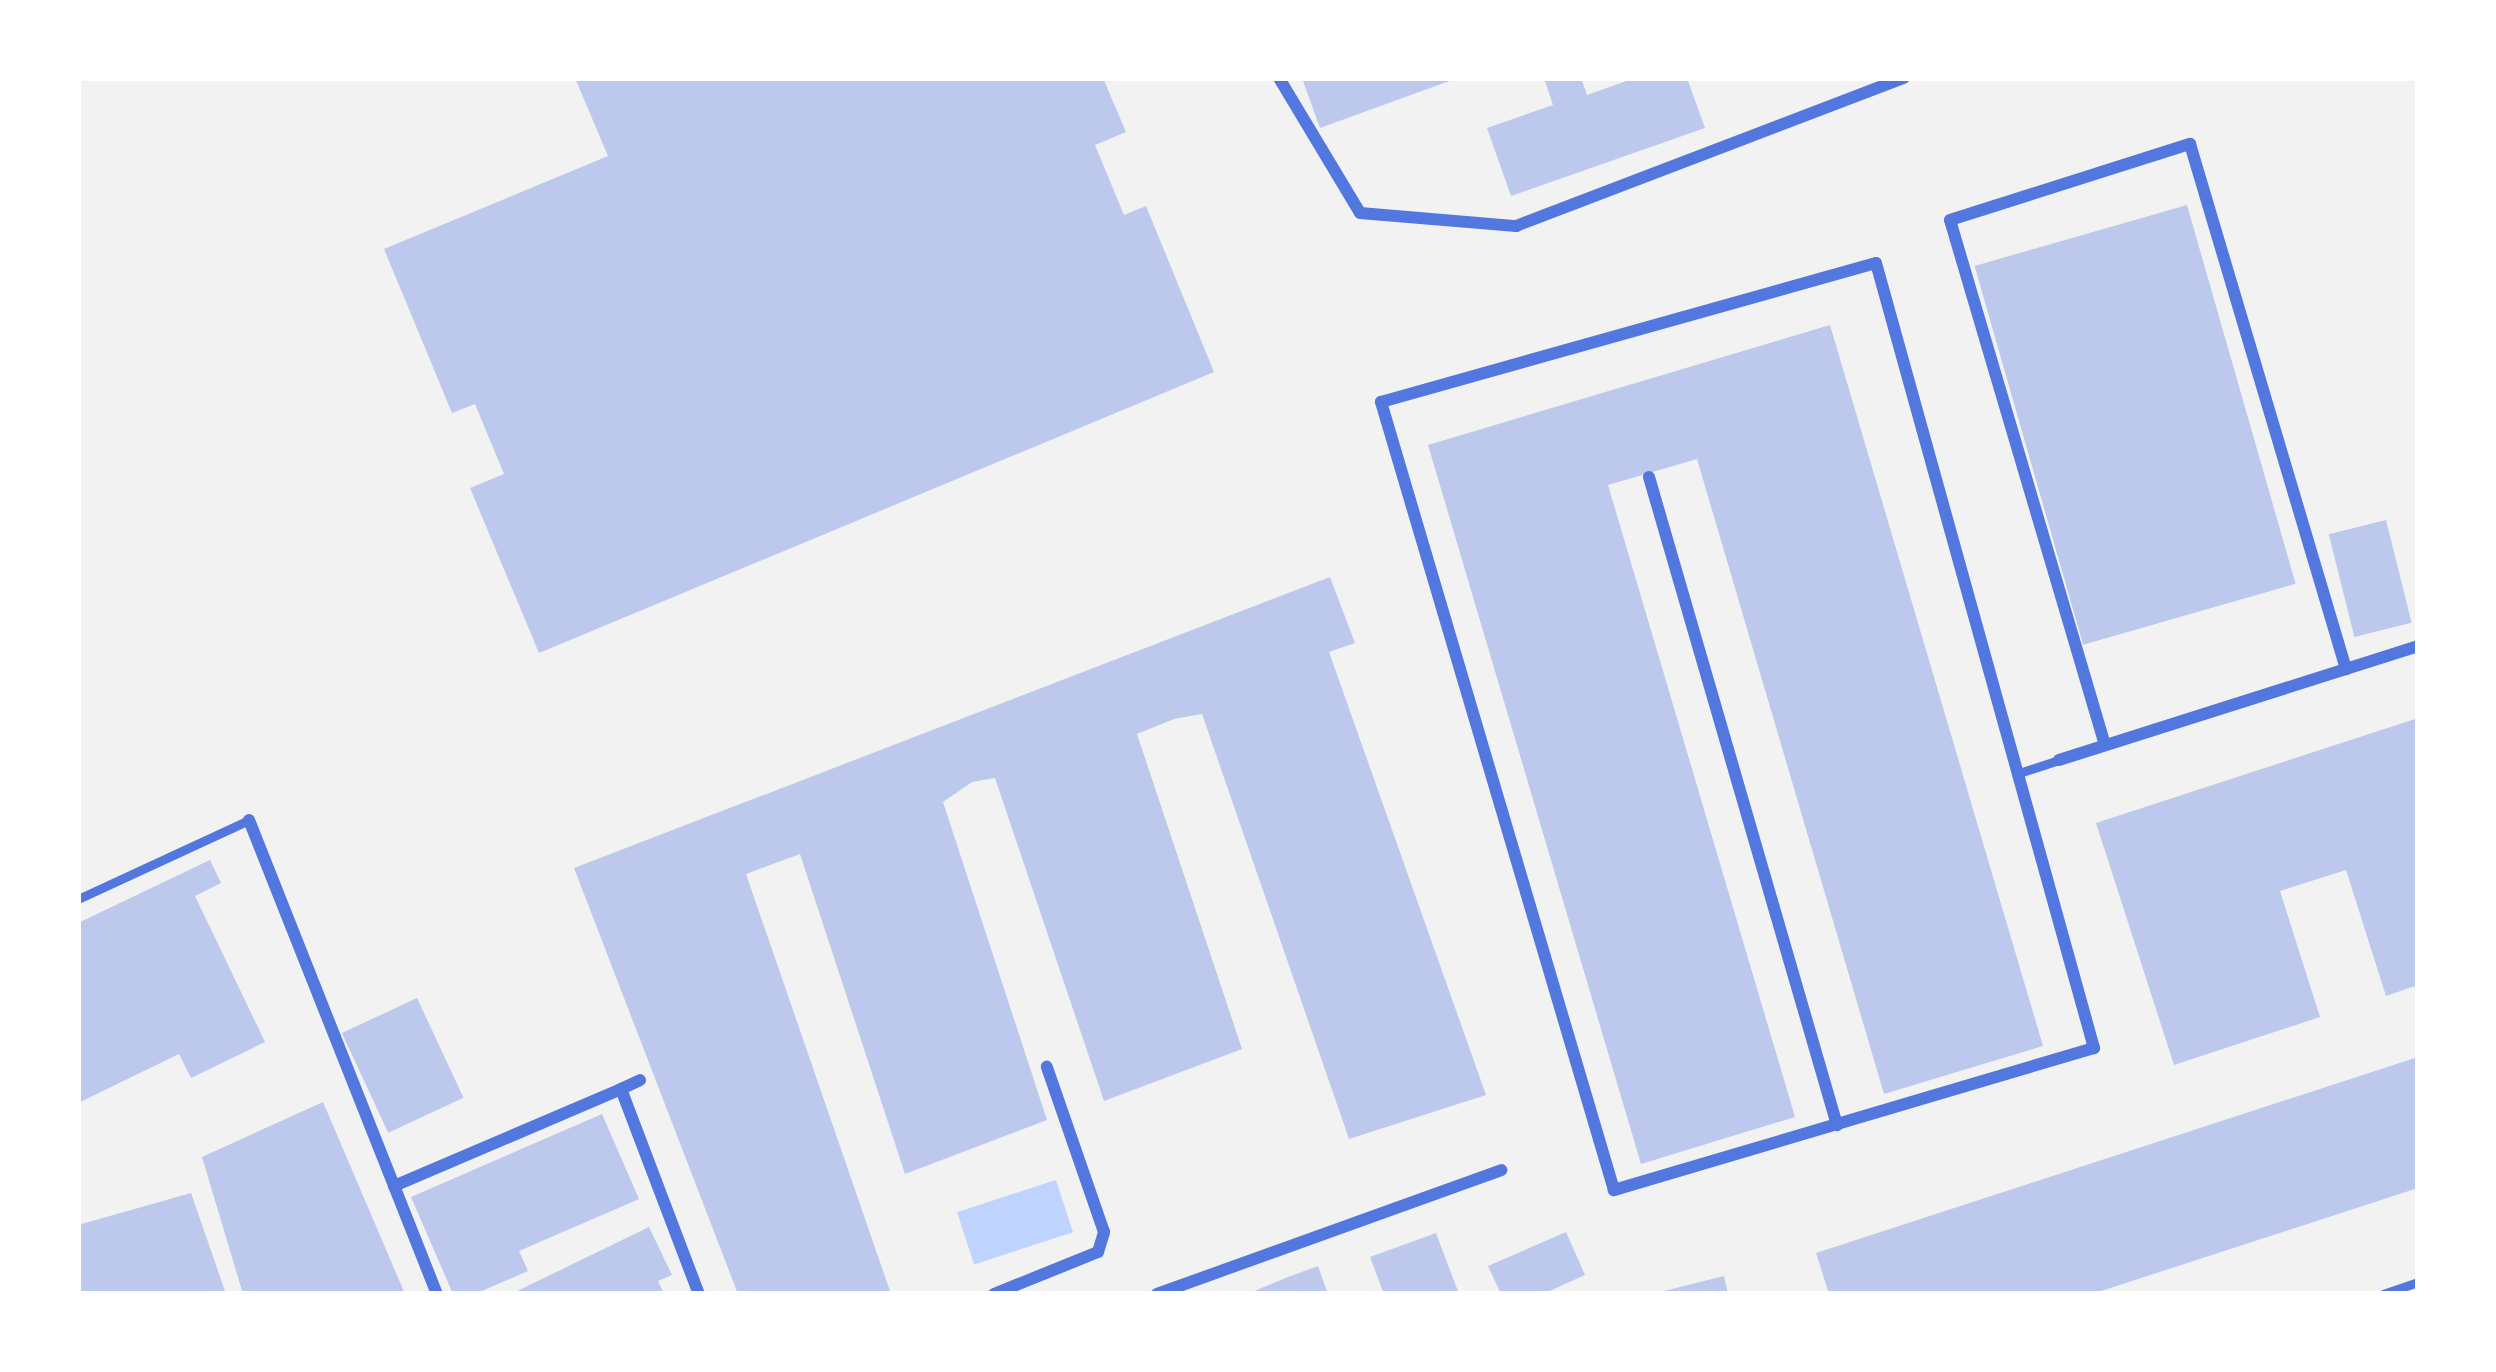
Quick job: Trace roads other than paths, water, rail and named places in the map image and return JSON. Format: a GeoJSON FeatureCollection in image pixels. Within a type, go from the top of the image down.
{"type":"FeatureCollection","features":[{"type":"Feature","properties":{"kind":"street"},"geometry":{"type":"LineString","coordinates":[[1279,78],[1360,213],[1516,226],[1904,78]]}},
{"type":"Feature","properties":{"kind":"street"},"geometry":{"type":"LineString","coordinates":[[2105,745],[1951,220],[2190,144],[2346,668]]}},
{"type":"Feature","properties":{"kind":"street"},"geometry":{"type":"LineString","coordinates":[[1876,262],[2094,1048],[1838,1125],[1614,1190],[1381,401],[1876,262]]}},
{"type":"Feature","properties":{"kind":"street"},"geometry":{"type":"LineString","coordinates":[[1649,477],[1838,1125]]}},
{"type":"Feature","properties":{"kind":"street"},"geometry":{"type":"LineString","coordinates":[[2059,760],[2418,646]]}},
{"type":"Feature","properties":{"kind":"street"},"geometry":{"type":"LineString","coordinates":[[249,820],[437,1294]]}},
{"type":"Feature","properties":{"kind":"street"},"geometry":{"type":"LineString","coordinates":[[994,1294],[1098,1252],[1104,1232],[1047,1067]]}},
{"type":"Feature","properties":{"kind":"street"},"geometry":{"type":"LineString","coordinates":[[394,1186],[640,1081]]}},
{"type":"Feature","properties":{"kind":"street"},"geometry":{"type":"LineString","coordinates":[[621,1089],[698,1294]]}},
{"type":"Feature","properties":{"kind":"street"},"geometry":{"type":"LineString","coordinates":[[1157,1294],[1501,1170]]}},
{"type":"Feature","properties":{"kind":"lane"},"geometry":{"type":"LineString","coordinates":[[2016,774],[2059,760]]}},
{"type":"Feature","properties":{"kind":"lane"},"geometry":{"type":"LineString","coordinates":[[78,899],[249,820]]}},
{"type":"Feature","properties":{"kind":"lane"},"geometry":{"type":"LineString","coordinates":[[2383,1294],[2418,1282]]}},
{"type":"Feature","properties":{"kind":"water"},"geometry":{"type":"Polygon","coordinates":[[[1056,1180],[1073,1232],[974,1264],[957,1212],[1056,1180]]]}}]}
